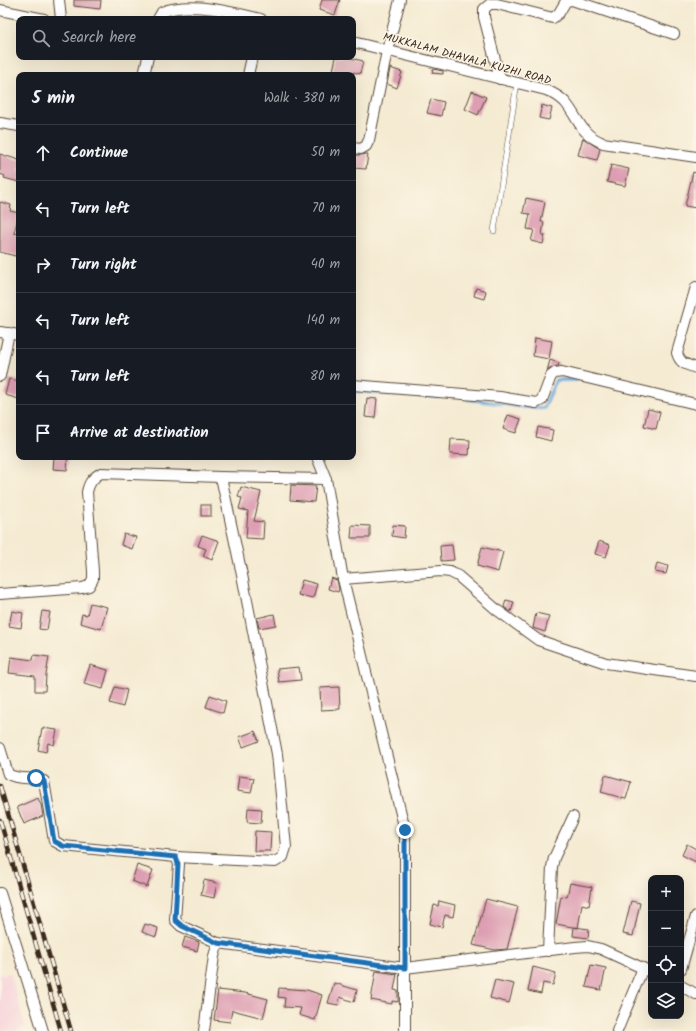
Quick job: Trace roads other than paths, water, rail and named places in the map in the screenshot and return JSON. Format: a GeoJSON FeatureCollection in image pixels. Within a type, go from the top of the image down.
{"type":"FeatureCollection","features":[{"type":"Feature","properties":{"kind":"street"},"geometry":{"type":"LineString","coordinates":[[58,0],[61,16]]}},
{"type":"Feature","properties":{"kind":"street"},"geometry":{"type":"LineString","coordinates":[[160,15],[164,0]]}},
{"type":"Feature","properties":{"kind":"street"},"geometry":{"type":"LineString","coordinates":[[356,148],[361,149],[366,146],[369,140],[387,51],[400,0]]}},
{"type":"Feature","properties":{"kind":"street"},"geometry":{"type":"LineString","coordinates":[[500,79],[484,16],[484,9],[490,4],[497,4],[553,18],[559,13],[566,1],[572,0],[674,34]]}},
{"type":"Feature","properties":{"kind":"street"},"geometry":{"type":"LineString","coordinates":[[160,15],[173,8],[206,8],[245,16]]}},
{"type":"Feature","properties":{"kind":"street"},"geometry":{"type":"LineString","coordinates":[[0,10],[29,16]]}},
{"type":"Feature","properties":{"kind":"street","name":"MUKKALAM DHAVALA KUZHI ROAD"},"geometry":{"type":"LineString","coordinates":[[356,43],[546,90],[564,102],[586,134],[603,143],[696,157]]}},
{"type":"Feature","properties":{"kind":"street"},"geometry":{"type":"LineString","coordinates":[[145,72],[147,60]]}},
{"type":"Feature","properties":{"kind":"street"},"geometry":{"type":"LineString","coordinates":[[249,72],[251,60]]}},
{"type":"Feature","properties":{"kind":"street"},"geometry":{"type":"LineString","coordinates":[[0,123],[16,126]]}},
{"type":"Feature","properties":{"kind":"street"},"geometry":{"type":"LineString","coordinates":[[696,287],[677,353],[679,360],[696,368]]}},
{"type":"Feature","properties":{"kind":"street"},"geometry":{"type":"LineString","coordinates":[[0,376],[9,334]]}},
{"type":"Feature","properties":{"kind":"street"},"geometry":{"type":"LineString","coordinates":[[356,385],[500,397],[536,403],[542,400],[551,376],[555,373],[562,372],[696,404]]}},
{"type":"Feature","properties":{"kind":"street"},"geometry":{"type":"LineString","coordinates":[[318,460],[326,479],[343,579],[405,830],[405,1031]]}},
{"type":"Feature","properties":{"kind":"street"},"geometry":{"type":"LineString","coordinates":[[0,594],[82,588],[89,586],[93,579],[93,575],[87,492],[89,484],[94,477],[101,473],[326,479]]}},
{"type":"Feature","properties":{"kind":"street"},"geometry":{"type":"LineString","coordinates":[[0,748],[8,774],[15,778],[36,778],[44,781],[54,841],[63,846],[176,857],[275,862],[283,857],[286,847],[277,754],[221,477]]}},
{"type":"Feature","properties":{"kind":"street"},"geometry":{"type":"LineString","coordinates":[[343,579],[441,571],[450,572],[458,576],[497,610],[538,640],[606,663],[696,676]]}},
{"type":"Feature","properties":{"kind":"street"},"geometry":{"type":"LineString","coordinates":[[548,950],[552,867],[554,858],[573,817]]}},
{"type":"Feature","properties":{"kind":"street"},"geometry":{"type":"LineString","coordinates":[[176,857],[178,864],[175,920],[182,926],[218,943],[405,968],[575,947],[588,946],[601,949],[647,970],[616,1031]]}},
{"type":"Feature","properties":{"kind":"street"},"geometry":{"type":"LineString","coordinates":[[0,893],[43,1031]]}},
{"type":"Feature","properties":{"kind":"street"},"geometry":{"type":"LineString","coordinates":[[684,958],[696,916]]}},
{"type":"Feature","properties":{"kind":"street"},"geometry":{"type":"LineString","coordinates":[[204,1031],[214,956],[218,943]]}},
{"type":"Feature","properties":{"kind":"street"},"geometry":{"type":"LineString","coordinates":[[684,988],[696,994]]}},
{"type":"Feature","properties":{"kind":"lane"},"geometry":{"type":"LineString","coordinates":[[494,231],[517,83]]}},
{"type":"Feature","properties":{"kind":"waterway"},"geometry":{"type":"LineString","coordinates":[[468,399],[524,407],[544,408],[556,380],[577,380]]}},
{"type":"Feature","properties":{"kind":"waterway"},"geometry":{"type":"LineString","coordinates":[[356,392],[438,397]]}},
{"type":"Feature","properties":{"kind":"railway"},"geometry":{"type":"LineString","coordinates":[[0,786],[71,1031]]}},
{"type":"Feature","properties":{"kind":"railway"},"geometry":{"type":"LineString","coordinates":[[0,820],[61,1031]]}}]}
